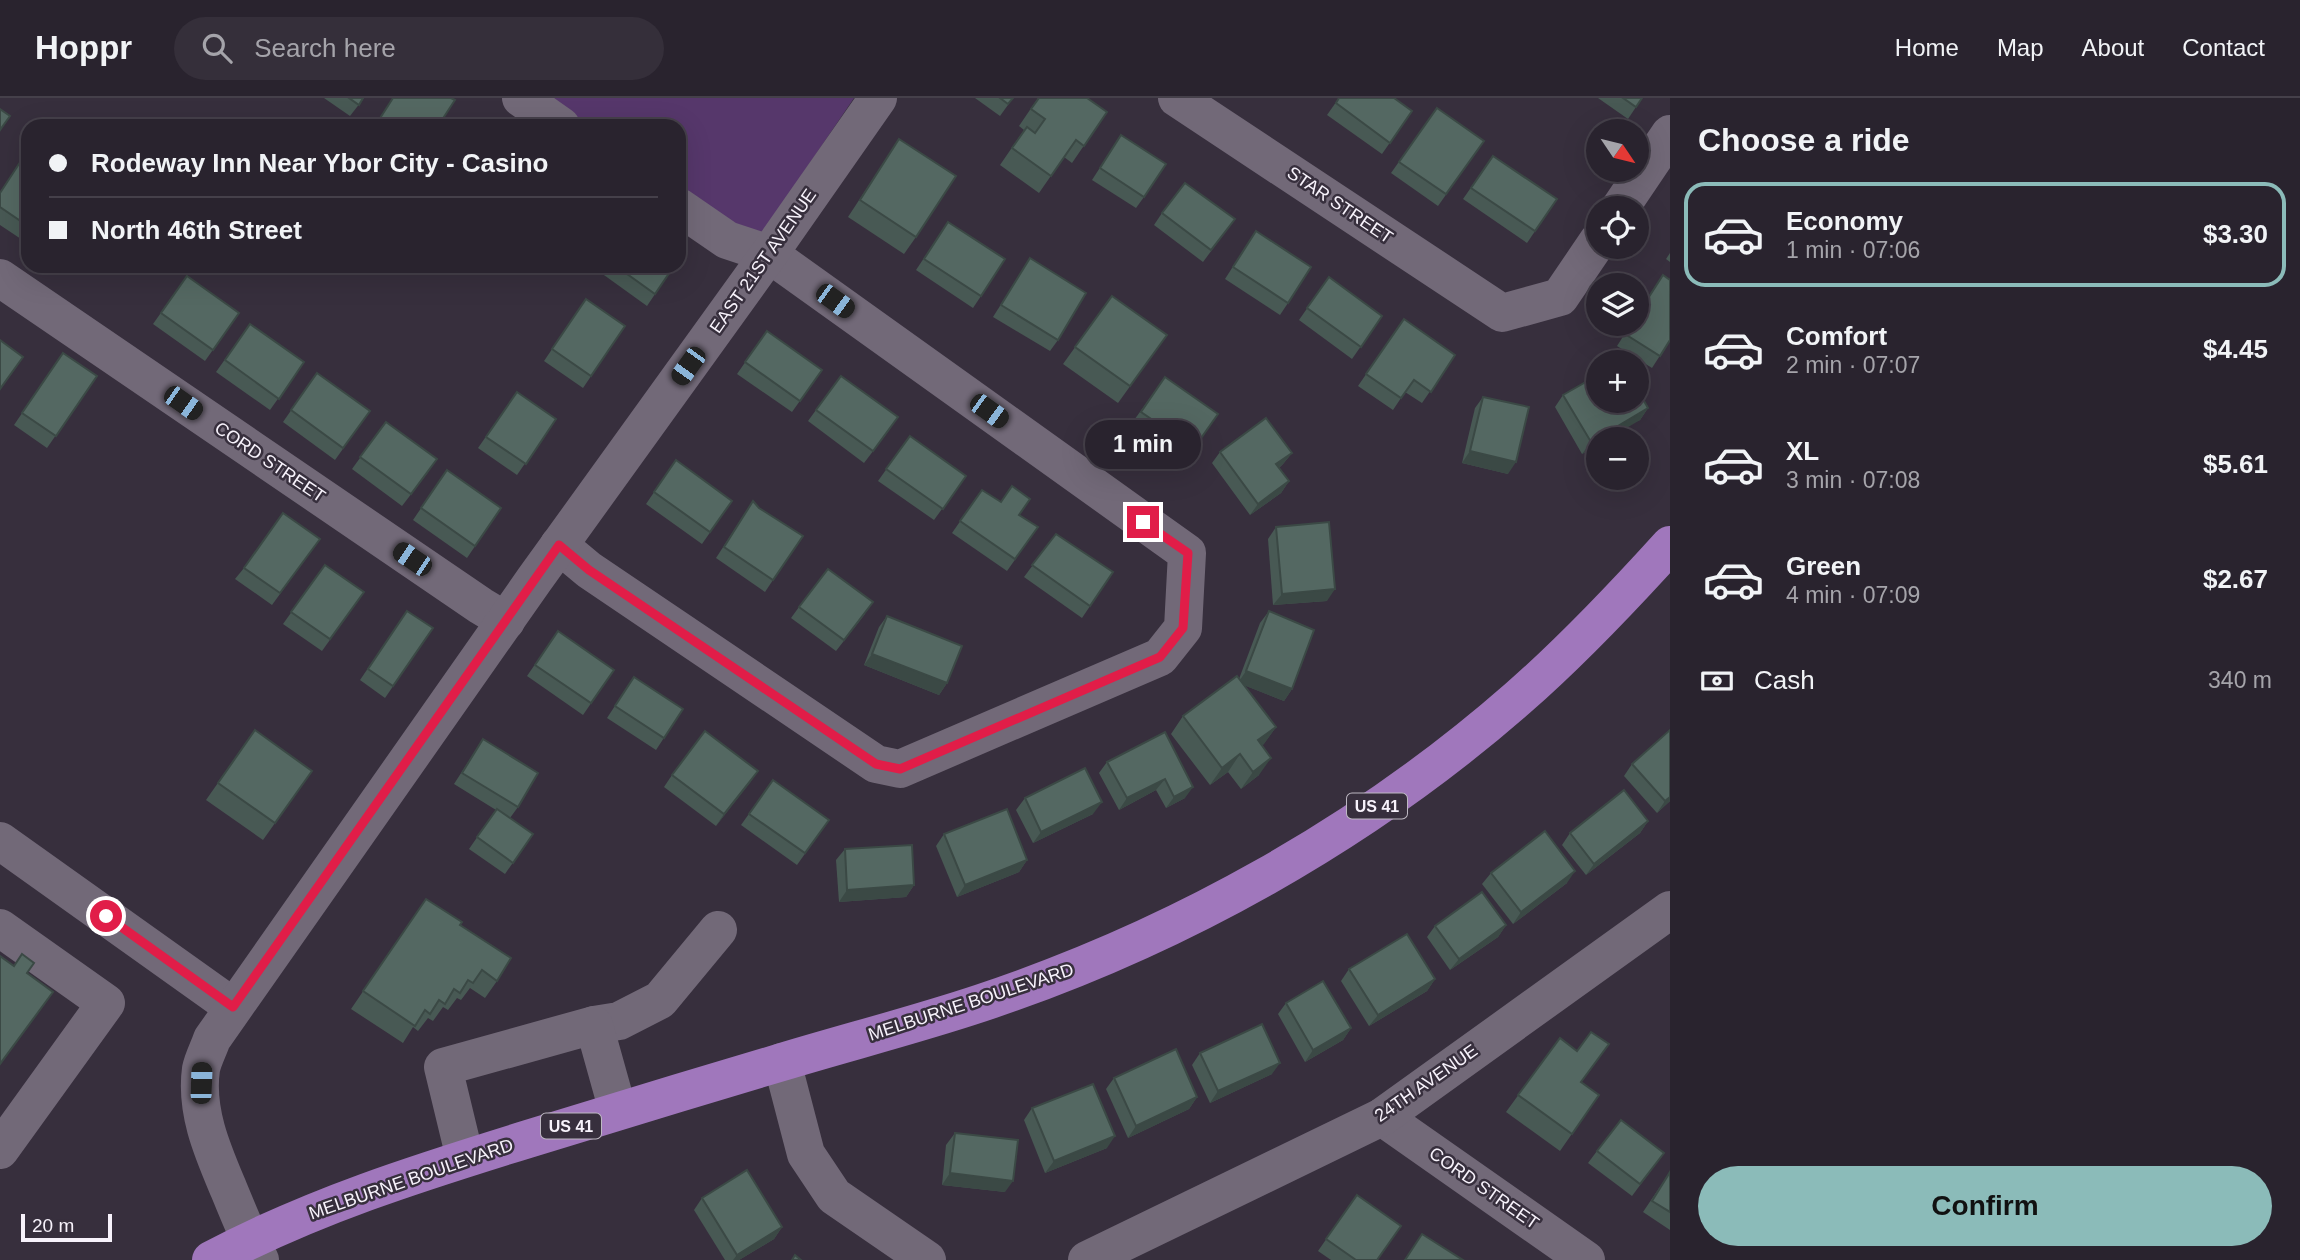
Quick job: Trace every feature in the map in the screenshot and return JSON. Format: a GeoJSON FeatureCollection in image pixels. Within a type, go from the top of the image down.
{"type":"FeatureCollection","features":[{"type":"Feature","properties":{"kind":"main road","name":"MELBURNE BOULEVARD"},"geometry":{"type":"LineString","coordinates":[[211,1260],[255,1250],[307,1213],[361,1192],[618,1111],[981,1002],[1074,968],[1180,920],[1269,874],[1399,791],[1517,699],[1578,642],[1670,545]]}},
{"type":"Feature","properties":{"kind":"street"},"geometry":{"type":"LineString","coordinates":[[521,98],[551,119]]}},
{"type":"Feature","properties":{"kind":"street","name":"EAST 21ST AVENUE"},"geometry":{"type":"LineString","coordinates":[[255,1250],[216,1158],[203,1119],[200,1098],[201,1068],[212,1039],[559,545],[878,98]]}},
{"type":"Feature","properties":{"kind":"street","name":"STAR STREET"},"geometry":{"type":"LineString","coordinates":[[1177,98],[1502,313],[1560,297],[1586,259]]}},
{"type":"Feature","properties":{"kind":"street"},"geometry":{"type":"LineString","coordinates":[[1628,196],[1670,134]]}},
{"type":"Feature","properties":{"kind":"street"},"geometry":{"type":"LineString","coordinates":[[559,545],[589,570],[876,764],[900,769],[1160,657],[1183,628],[1188,553],[769,254],[727,240],[686,212]]}},
{"type":"Feature","properties":{"kind":"street","name":"CORD STREET"},"geometry":{"type":"LineString","coordinates":[[0,278],[506,621]]}},
{"type":"Feature","properties":{"kind":"street"},"geometry":{"type":"LineString","coordinates":[[0,841],[233,1007]]}},
{"type":"Feature","properties":{"kind":"street","name":"24TH AVENUE"},"geometry":{"type":"LineString","coordinates":[[1087,1260],[1382,1116],[1670,910]]}},
{"type":"Feature","properties":{"kind":"street"},"geometry":{"type":"LineString","coordinates":[[0,928],[106,1003],[0,1150]]}},
{"type":"Feature","properties":{"kind":"street"},"geometry":{"type":"LineString","coordinates":[[465,1158],[443,1068],[594,1025],[620,1021],[660,1000],[718,930]]}},
{"type":"Feature","properties":{"kind":"street"},"geometry":{"type":"LineString","coordinates":[[594,1025],[618,1111]]}},
{"type":"Feature","properties":{"kind":"street"},"geometry":{"type":"LineString","coordinates":[[782,1062],[806,1154],[834,1196],[927,1260]]}},
{"type":"Feature","properties":{"kind":"street","name":"CORD STREET"},"geometry":{"type":"LineString","coordinates":[[1382,1116],[1586,1260]]}},
{"type":"Feature","properties":{"kind":"shaded area"},"geometry":{"type":"Polygon","coordinates":[[[549,98],[854,98],[761,235],[733,225],[686,193],[686,119],[579,119],[549,98]]]}},
{"type":"Feature","properties":{"kind":"building"},"geometry":{"type":"Polygon","coordinates":[[[349,98],[363,98],[359,105],[349,98]]]}},
{"type":"Feature","properties":{"kind":"building"},"geometry":{"type":"Polygon","coordinates":[[[393,98],[455,100],[443,119],[380,119],[393,98]]]}},
{"type":"Feature","properties":{"kind":"building"},"geometry":{"type":"Polygon","coordinates":[[[1000,98],[1013,98],[1008,104],[1000,98]]]}},
{"type":"Feature","properties":{"kind":"building"},"geometry":{"type":"Polygon","coordinates":[[[1039,98],[1087,98],[1107,112],[1084,146],[1076,140],[1051,176],[1012,148],[1027,127],[1035,133],[1045,119],[1031,109],[1039,98]]]}},
{"type":"Feature","properties":{"kind":"building"},"geometry":{"type":"Polygon","coordinates":[[[1339,98],[1394,98],[1412,111],[1390,143],[1336,103],[1339,98]]]}},
{"type":"Feature","properties":{"kind":"building"},"geometry":{"type":"Polygon","coordinates":[[[1623,98],[1642,98],[1636,107],[1623,98]]]}},
{"type":"Feature","properties":{"kind":"building"},"geometry":{"type":"Polygon","coordinates":[[[1437,108],[1484,141],[1446,194],[1399,162],[1437,108]]]}},
{"type":"Feature","properties":{"kind":"building"},"geometry":{"type":"Polygon","coordinates":[[[0,109],[10,116],[0,130],[0,109]]]}},
{"type":"Feature","properties":{"kind":"building"},"geometry":{"type":"Polygon","coordinates":[[[1121,135],[1166,164],[1144,197],[1100,168],[1121,135]]]}},
{"type":"Feature","properties":{"kind":"building"},"geometry":{"type":"Polygon","coordinates":[[[899,139],[956,176],[916,237],[860,200],[899,139]]]}},
{"type":"Feature","properties":{"kind":"building"},"geometry":{"type":"Polygon","coordinates":[[[1493,156],[1557,199],[1535,231],[1471,188],[1493,156]]]}},
{"type":"Feature","properties":{"kind":"building"},"geometry":{"type":"Polygon","coordinates":[[[21,161],[21,221],[0,207],[0,193],[21,161]]]}},
{"type":"Feature","properties":{"kind":"building"},"geometry":{"type":"Polygon","coordinates":[[[1185,183],[1235,219],[1211,250],[1162,213],[1185,183]]]}},
{"type":"Feature","properties":{"kind":"building"},"geometry":{"type":"Polygon","coordinates":[[[948,222],[1005,259],[981,296],[924,259],[948,222]]]}},
{"type":"Feature","properties":{"kind":"building"},"geometry":{"type":"Polygon","coordinates":[[[1256,231],[1311,267],[1288,303],[1233,267],[1256,231]]]}},
{"type":"Feature","properties":{"kind":"building"},"geometry":{"type":"Polygon","coordinates":[[[1030,258],[1086,293],[1058,340],[1001,305],[1030,258]]]}},
{"type":"Feature","properties":{"kind":"building"},"geometry":{"type":"Polygon","coordinates":[[[626,273],[669,273],[655,294],[626,273]]]}},
{"type":"Feature","properties":{"kind":"building"},"geometry":{"type":"Polygon","coordinates":[[[1663,275],[1670,280],[1670,340],[1660,356],[1628,336],[1649,336],[1649,297],[1663,275]]]}},
{"type":"Feature","properties":{"kind":"building"},"geometry":{"type":"Polygon","coordinates":[[[187,276],[239,313],[213,350],[161,313],[187,276]]]}},
{"type":"Feature","properties":{"kind":"building"},"geometry":{"type":"Polygon","coordinates":[[[1329,277],[1382,316],[1361,347],[1307,308],[1329,277]]]}},
{"type":"Feature","properties":{"kind":"building"},"geometry":{"type":"Polygon","coordinates":[[[1112,296],[1167,335],[1130,386],[1075,347],[1112,296]]]}},
{"type":"Feature","properties":{"kind":"building"},"geometry":{"type":"Polygon","coordinates":[[[586,299],[625,326],[591,376],[552,349],[586,299]]]}},
{"type":"Feature","properties":{"kind":"building"},"geometry":{"type":"Polygon","coordinates":[[[1404,319],[1455,355],[1431,392],[1414,380],[1401,398],[1366,374],[1404,319]]]}},
{"type":"Feature","properties":{"kind":"building"},"geometry":{"type":"Polygon","coordinates":[[[250,324],[304,362],[279,399],[225,360],[250,324]]]}},
{"type":"Feature","properties":{"kind":"building"},"geometry":{"type":"Polygon","coordinates":[[[767,331],[822,370],[800,401],[745,362],[767,331]]]}},
{"type":"Feature","properties":{"kind":"building"},"geometry":{"type":"Polygon","coordinates":[[[0,340],[23,357],[0,389],[0,340]]]}},
{"type":"Feature","properties":{"kind":"building"},"geometry":{"type":"Polygon","coordinates":[[[63,353],[97,376],[56,436],[22,413],[63,353]]]}},
{"type":"Feature","properties":{"kind":"building"},"geometry":{"type":"Polygon","coordinates":[[[317,373],[370,411],[343,448],[291,410],[317,373]]]}},
{"type":"Feature","properties":{"kind":"building"},"geometry":{"type":"Polygon","coordinates":[[[841,376],[898,417],[873,451],[816,410],[841,376]]]}},
{"type":"Feature","properties":{"kind":"building"},"geometry":{"type":"Polygon","coordinates":[[[1165,377],[1218,414],[1194,448],[1141,412],[1165,377]]]}},
{"type":"Feature","properties":{"kind":"building"},"geometry":{"type":"Polygon","coordinates":[[[1586,382],[1586,413],[1640,413],[1616,427],[1586,427],[1586,434],[1563,395],[1586,382]]]}},
{"type":"Feature","properties":{"kind":"building"},"geometry":{"type":"Polygon","coordinates":[[[517,392],[556,419],[526,464],[486,437],[517,392]]]}},
{"type":"Feature","properties":{"kind":"building"},"geometry":{"type":"Polygon","coordinates":[[[1483,397],[1529,407],[1516,462],[1470,451],[1483,397]]]}},
{"type":"Feature","properties":{"kind":"building"},"geometry":{"type":"Polygon","coordinates":[[[1266,418],[1292,453],[1276,464],[1289,481],[1258,504],[1220,452],[1266,418]]]}},
{"type":"Feature","properties":{"kind":"building"},"geometry":{"type":"Polygon","coordinates":[[[386,422],[437,459],[411,494],[360,457],[386,422]]]}},
{"type":"Feature","properties":{"kind":"building"},"geometry":{"type":"Polygon","coordinates":[[[910,436],[966,476],[943,509],[886,469],[910,436]]]}},
{"type":"Feature","properties":{"kind":"building"},"geometry":{"type":"Polygon","coordinates":[[[676,460],[732,501],[710,532],[654,492],[676,460]]]}},
{"type":"Feature","properties":{"kind":"building"},"geometry":{"type":"Polygon","coordinates":[[[447,470],[501,508],[475,546],[421,508],[447,470]]]}},
{"type":"Feature","properties":{"kind":"building"},"geometry":{"type":"Polygon","coordinates":[[[1012,486],[1030,499],[1019,515],[1038,527],[1015,559],[960,521],[982,490],[1001,502],[1012,486]]]}},
{"type":"Feature","properties":{"kind":"building"},"geometry":{"type":"Polygon","coordinates":[[[753,501],[759,508],[803,536],[773,580],[724,547],[753,501]]]}},
{"type":"Feature","properties":{"kind":"building"},"geometry":{"type":"Polygon","coordinates":[[[283,513],[320,539],[280,593],[244,568],[283,513]]]}},
{"type":"Feature","properties":{"kind":"building"},"geometry":{"type":"Polygon","coordinates":[[[1329,522],[1335,589],[1282,594],[1276,527],[1329,522]]]}},
{"type":"Feature","properties":{"kind":"building"},"geometry":{"type":"Polygon","coordinates":[[[1056,534],[1113,572],[1090,606],[1032,565],[1056,534]]]}},
{"type":"Feature","properties":{"kind":"building"},"geometry":{"type":"Polygon","coordinates":[[[325,565],[364,592],[330,639],[291,612],[325,565]]]}},
{"type":"Feature","properties":{"kind":"building"},"geometry":{"type":"Polygon","coordinates":[[[828,569],[873,602],[844,640],[799,607],[828,569]]]}},
{"type":"Feature","properties":{"kind":"building"},"geometry":{"type":"Polygon","coordinates":[[[407,611],[433,628],[393,686],[368,669],[407,611]]]}},
{"type":"Feature","properties":{"kind":"building"},"geometry":{"type":"Polygon","coordinates":[[[1269,611],[1314,630],[1292,689],[1246,671],[1269,611]]]}},
{"type":"Feature","properties":{"kind":"building"},"geometry":{"type":"Polygon","coordinates":[[[887,616],[962,646],[947,683],[872,654],[887,616]]]}},
{"type":"Feature","properties":{"kind":"building"},"geometry":{"type":"Polygon","coordinates":[[[558,631],[614,670],[591,703],[535,665],[558,631]]]}},
{"type":"Feature","properties":{"kind":"building"},"geometry":{"type":"Polygon","coordinates":[[[1237,676],[1276,727],[1258,740],[1271,758],[1253,772],[1240,754],[1222,768],[1183,716],[1237,676]]]}},
{"type":"Feature","properties":{"kind":"building"},"geometry":{"type":"Polygon","coordinates":[[[634,677],[683,709],[664,738],[615,706],[634,677]]]}},
{"type":"Feature","properties":{"kind":"building"},"geometry":{"type":"Polygon","coordinates":[[[255,730],[312,771],[275,823],[218,783],[255,730]]]}},
{"type":"Feature","properties":{"kind":"building"},"geometry":{"type":"Polygon","coordinates":[[[1670,730],[1670,797],[1665,801],[1632,764],[1670,730]]]}},
{"type":"Feature","properties":{"kind":"building"},"geometry":{"type":"Polygon","coordinates":[[[705,731],[758,771],[724,814],[672,775],[705,731]]]}},
{"type":"Feature","properties":{"kind":"building"},"geometry":{"type":"Polygon","coordinates":[[[1165,732],[1193,787],[1174,797],[1165,779],[1127,798],[1107,762],[1165,732]]]}},
{"type":"Feature","properties":{"kind":"building"},"geometry":{"type":"Polygon","coordinates":[[[483,739],[538,773],[518,807],[462,773],[483,739]]]}},
{"type":"Feature","properties":{"kind":"building"},"geometry":{"type":"Polygon","coordinates":[[[1085,768],[1102,802],[1041,832],[1025,798],[1085,768]]]}},
{"type":"Feature","properties":{"kind":"building"},"geometry":{"type":"Polygon","coordinates":[[[773,780],[829,820],[805,853],[749,814],[773,780]]]}},
{"type":"Feature","properties":{"kind":"building"},"geometry":{"type":"Polygon","coordinates":[[[1624,790],[1648,821],[1594,864],[1570,833],[1624,790]]]}},
{"type":"Feature","properties":{"kind":"building"},"geometry":{"type":"Polygon","coordinates":[[[497,809],[533,834],[513,863],[477,837],[497,809]]]}},
{"type":"Feature","properties":{"kind":"building"},"geometry":{"type":"Polygon","coordinates":[[[1007,809],[1027,860],[965,885],[944,834],[1007,809]]]}},
{"type":"Feature","properties":{"kind":"building"},"geometry":{"type":"Polygon","coordinates":[[[1545,831],[1575,871],[1521,912],[1491,873],[1545,831]]]}},
{"type":"Feature","properties":{"kind":"building"},"geometry":{"type":"Polygon","coordinates":[[[912,845],[914,885],[847,890],[845,849],[912,845]]]}},
{"type":"Feature","properties":{"kind":"building"},"geometry":{"type":"Polygon","coordinates":[[[1482,892],[1506,925],[1459,959],[1435,926],[1482,892]]]}},
{"type":"Feature","properties":{"kind":"building"},"geometry":{"type":"Polygon","coordinates":[[[426,899],[511,958],[497,981],[482,970],[473,983],[468,980],[460,993],[454,989],[445,1004],[439,1000],[430,1014],[425,1010],[415,1026],[363,991],[426,899]]]}},
{"type":"Feature","properties":{"kind":"building"},"geometry":{"type":"Polygon","coordinates":[[[1407,934],[1435,979],[1378,1015],[1349,969],[1407,934]]]}},
{"type":"Feature","properties":{"kind":"building"},"geometry":{"type":"Polygon","coordinates":[[[22,954],[34,963],[27,973],[53,992],[0,1064],[0,956],[14,966],[22,954]]]}},
{"type":"Feature","properties":{"kind":"building"},"geometry":{"type":"Polygon","coordinates":[[[1323,981],[1351,1028],[1313,1050],[1286,1003],[1323,981]]]}},
{"type":"Feature","properties":{"kind":"building"},"geometry":{"type":"Polygon","coordinates":[[[1262,1024],[1280,1063],[1218,1091],[1200,1053],[1262,1024]]]}},
{"type":"Feature","properties":{"kind":"building"},"geometry":{"type":"Polygon","coordinates":[[[1591,1032],[1609,1044],[1581,1082],[1599,1095],[1572,1134],[1518,1095],[1560,1038],[1577,1051],[1591,1032]]]}},
{"type":"Feature","properties":{"kind":"building"},"geometry":{"type":"Polygon","coordinates":[[[1176,1049],[1197,1097],[1136,1126],[1114,1078],[1176,1049]]]}},
{"type":"Feature","properties":{"kind":"building"},"geometry":{"type":"Polygon","coordinates":[[[1093,1084],[1115,1136],[1054,1161],[1032,1108],[1093,1084]]]}},
{"type":"Feature","properties":{"kind":"building"},"geometry":{"type":"Polygon","coordinates":[[[1621,1120],[1664,1153],[1640,1184],[1597,1151],[1621,1120]]]}},
{"type":"Feature","properties":{"kind":"building"},"geometry":{"type":"Polygon","coordinates":[[[955,1133],[1018,1140],[1013,1181],[950,1173],[955,1133]]]}},
{"type":"Feature","properties":{"kind":"building"},"geometry":{"type":"Polygon","coordinates":[[[747,1170],[782,1227],[737,1255],[702,1198],[747,1170]]]}},
{"type":"Feature","properties":{"kind":"building"},"geometry":{"type":"Polygon","coordinates":[[[1670,1172],[1670,1212],[1652,1201],[1670,1172]]]}},
{"type":"Feature","properties":{"kind":"building"},"geometry":{"type":"Polygon","coordinates":[[[1357,1195],[1401,1226],[1377,1260],[1356,1260],[1326,1239],[1357,1195]]]}},
{"type":"Feature","properties":{"kind":"building"},"geometry":{"type":"Polygon","coordinates":[[[1422,1234],[1463,1260],[1405,1260],[1422,1234]]]}},
{"type":"Feature","properties":{"kind":"route"},"geometry":{"type":"LineString","coordinates":[[106,916],[233,1007],[559,545],[589,570],[876,764],[900,769],[1160,657],[1183,628],[1188,553],[1143,522]]}}]}
